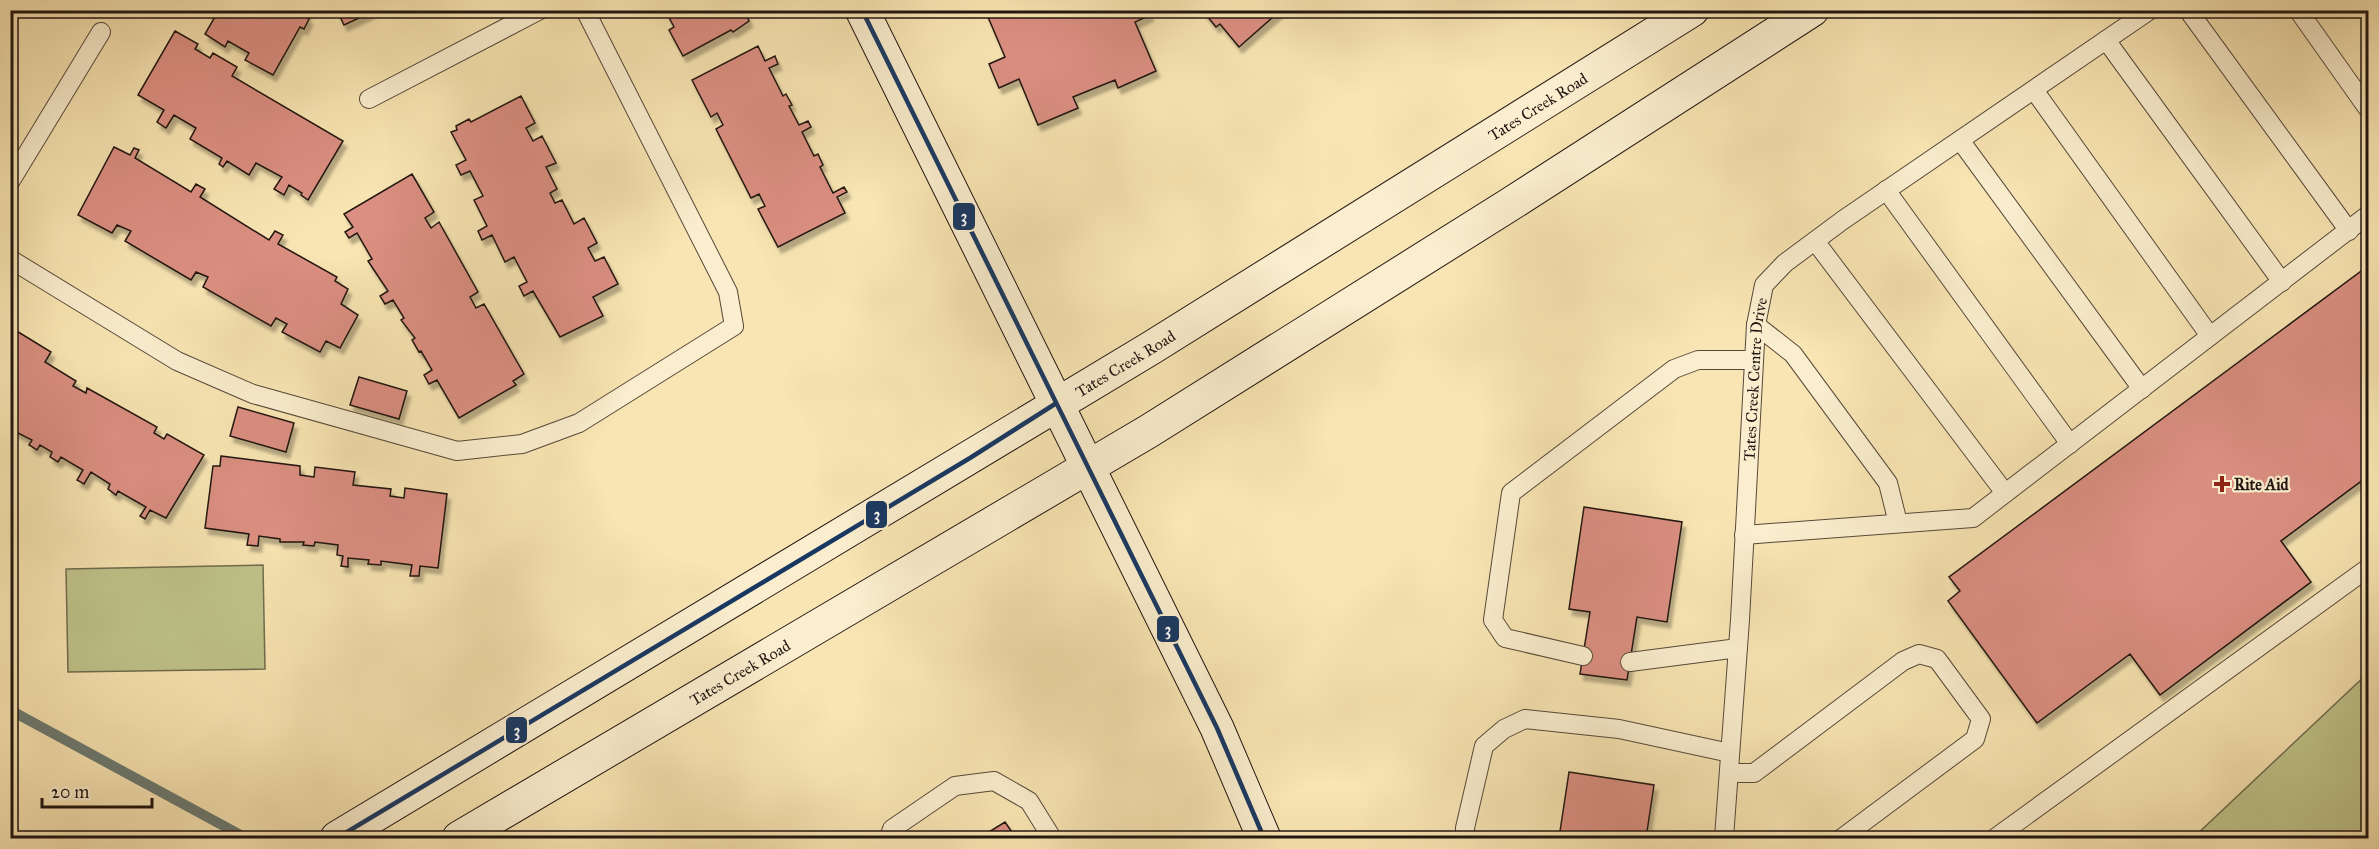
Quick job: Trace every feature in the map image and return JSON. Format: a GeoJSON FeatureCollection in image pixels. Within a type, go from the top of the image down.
{"type":"FeatureCollection","features":[{"type":"Feature","properties":{"kind":"main road"},"geometry":{"type":"LineString","coordinates":[[862,10],[1217,728],[1264,838]]}},
{"type":"Feature","properties":{"kind":"main road","name":"Tates Creek Road"},"geometry":{"type":"LineString","coordinates":[[337,838],[1151,348],[1692,10]]}},
{"type":"Feature","properties":{"kind":"main road","name":"Tates Creek Road"},"geometry":{"type":"LineString","coordinates":[[459,838],[1087,468],[1509,205],[1812,10]]}},
{"type":"Feature","properties":{"kind":"lane"},"geometry":{"type":"LineString","coordinates":[[369,99],[540,10]]}},
{"type":"Feature","properties":{"kind":"lane"},"geometry":{"type":"LineString","coordinates":[[10,259],[177,361],[265,397],[458,451],[522,444],[579,423],[734,326],[728,292],[585,10]]}},
{"type":"Feature","properties":{"kind":"lane","name":"Tates Creek Centre Drive"},"geometry":{"type":"LineString","coordinates":[[1724,838],[1738,648],[1756,325],[1764,285],[1785,263],[1886,190],[2150,10]]}},
{"type":"Feature","properties":{"kind":"lane"},"geometry":{"type":"LineString","coordinates":[[2188,10],[2349,231]]}},
{"type":"Feature","properties":{"kind":"lane"},"geometry":{"type":"LineString","coordinates":[[2298,10],[2368,110]]}},
{"type":"Feature","properties":{"kind":"lane"},"geometry":{"type":"LineString","coordinates":[[10,182],[101,32]]}},
{"type":"Feature","properties":{"kind":"lane"},"geometry":{"type":"LineString","coordinates":[[2106,40],[2282,282]]}},
{"type":"Feature","properties":{"kind":"lane"},"geometry":{"type":"LineString","coordinates":[[2034,90],[2210,336]]}},
{"type":"Feature","properties":{"kind":"lane"},"geometry":{"type":"LineString","coordinates":[[1960,140],[2142,389]]}},
{"type":"Feature","properties":{"kind":"lane"},"geometry":{"type":"LineString","coordinates":[[1886,190],[2070,444]]}},
{"type":"Feature","properties":{"kind":"lane"},"geometry":{"type":"LineString","coordinates":[[1744,535],[1973,518],[2368,215]]}},
{"type":"Feature","properties":{"kind":"lane"},"geometry":{"type":"LineString","coordinates":[[1815,241],[2005,493]]}},
{"type":"Feature","properties":{"kind":"lane"},"geometry":{"type":"LineString","coordinates":[[1756,325],[1793,354],[1888,483],[1898,523]]}},
{"type":"Feature","properties":{"kind":"lane"},"geometry":{"type":"LineString","coordinates":[[1583,656],[1505,638],[1493,620],[1511,493],[1674,369],[1698,360],[1754,360]]}},
{"type":"Feature","properties":{"kind":"lane"},"geometry":{"type":"LineString","coordinates":[[1995,838],[2153,726],[2368,568]]}},
{"type":"Feature","properties":{"kind":"lane"},"geometry":{"type":"LineString","coordinates":[[1630,662],[1738,648]]}},
{"type":"Feature","properties":{"kind":"lane"},"geometry":{"type":"LineString","coordinates":[[1729,773],[1754,773],[1903,661],[1919,654],[1937,659],[1981,719],[1975,739],[1842,838]]}},
{"type":"Feature","properties":{"kind":"lane"},"geometry":{"type":"LineString","coordinates":[[1465,838],[1465,828],[1484,746],[1504,729],[1525,719],[1619,729],[1730,753]]}},
{"type":"Feature","properties":{"kind":"lane"},"geometry":{"type":"LineString","coordinates":[[886,835],[955,786],[994,781],[1029,801],[1052,838]]}},
{"type":"Feature","properties":{"kind":"green space"},"geometry":{"type":"Polygon","coordinates":[[[263,565],[265,669],[68,672],[66,569],[263,565]]]}},
{"type":"Feature","properties":{"kind":"green space"},"geometry":{"type":"Polygon","coordinates":[[[2368,673],[2368,838],[2193,838],[2368,673]]]}},
{"type":"Feature","properties":{"kind":"building"},"geometry":{"type":"Polygon","coordinates":[[[207,10],[308,10],[306,17],[309,19],[304,29],[300,27],[273,75],[245,60],[249,53],[228,41],[225,47],[205,34],[216,15],[207,10]]]}},
{"type":"Feature","properties":{"kind":"building"},"geometry":{"type":"Polygon","coordinates":[[[337,10],[371,10],[372,12],[344,25],[337,10]]]}},
{"type":"Feature","properties":{"kind":"building"},"geometry":{"type":"Polygon","coordinates":[[[665,10],[744,10],[749,21],[733,32],[731,30],[683,56],[669,30],[674,27],[665,10]]]}},
{"type":"Feature","properties":{"kind":"building"},"geometry":{"type":"Polygon","coordinates":[[[985,10],[1148,10],[1150,15],[1135,22],[1156,71],[1118,88],[1115,80],[1073,97],[1078,108],[1038,125],[1019,79],[999,88],[989,64],[1005,57],[985,10]]]}},
{"type":"Feature","properties":{"kind":"building"},"geometry":{"type":"Polygon","coordinates":[[[1202,10],[1281,10],[1239,47],[1220,24],[1216,27],[1202,10]]]}},
{"type":"Feature","properties":{"kind":"building"},"geometry":{"type":"Polygon","coordinates":[[[175,31],[198,44],[195,49],[210,58],[213,53],[237,67],[232,76],[343,141],[308,200],[289,185],[284,195],[274,189],[282,177],[256,163],[249,175],[227,161],[223,167],[219,164],[222,158],[190,139],[196,128],[174,115],[166,128],[157,122],[164,110],[138,95],[175,31]]]}},
{"type":"Feature","properties":{"kind":"building"},"geometry":{"type":"Polygon","coordinates":[[[758,46],[765,61],[775,56],[778,64],[769,68],[783,96],[786,94],[792,105],[789,106],[799,125],[808,121],[811,127],[802,132],[814,156],[818,154],[823,165],[820,167],[833,193],[844,187],[847,192],[837,197],[845,213],[778,247],[758,209],[765,206],[759,194],[751,198],[716,129],[723,125],[717,113],[711,117],[692,80],[758,46]]]}},
{"type":"Feature","properties":{"kind":"building"},"geometry":{"type":"Polygon","coordinates":[[[521,96],[535,123],[526,128],[533,141],[542,136],[556,163],[546,167],[557,189],[550,193],[555,203],[562,200],[574,224],[584,218],[597,243],[588,248],[595,261],[604,257],[618,284],[593,297],[603,316],[560,337],[533,291],[524,296],[519,286],[527,282],[514,257],[505,262],[492,235],[482,240],[478,231],[487,226],[474,200],[483,196],[470,171],[461,175],[456,165],[466,160],[451,132],[457,130],[456,126],[469,119],[471,122],[521,96]]]}},
{"type":"Feature","properties":{"kind":"building"},"geometry":{"type":"Polygon","coordinates":[[[114,147],[130,155],[134,148],[139,150],[135,158],[191,192],[196,184],[205,189],[200,197],[269,240],[275,231],[283,235],[278,244],[337,277],[335,281],[348,289],[341,304],[358,315],[340,348],[326,341],[320,352],[282,332],[287,324],[276,318],[271,326],[203,287],[208,277],[196,272],[191,280],[125,241],[131,231],[117,225],[112,233],[78,215],[114,147]]]}},
{"type":"Feature","properties":{"kind":"building"},"geometry":{"type":"Polygon","coordinates":[[[412,174],[434,212],[425,218],[431,228],[439,222],[478,292],[470,297],[476,308],[484,304],[524,374],[513,381],[516,385],[459,418],[437,380],[429,384],[424,375],[432,370],[412,340],[415,338],[401,320],[404,318],[393,300],[385,304],[380,296],[388,291],[368,261],[372,259],[357,233],[349,238],[345,232],[353,227],[344,214],[412,174]]]}},
{"type":"Feature","properties":{"kind":"building"},"geometry":{"type":"Polygon","coordinates":[[[2368,266],[2368,476],[2281,541],[2311,582],[2160,695],[2130,654],[2037,723],[1948,601],[1960,591],[1949,577],[2368,266]]]}},
{"type":"Feature","properties":{"kind":"building"},"geometry":{"type":"Polygon","coordinates":[[[15,330],[51,352],[45,362],[76,381],[73,386],[86,393],[87,388],[157,427],[154,433],[164,439],[167,434],[204,455],[166,518],[150,510],[145,519],[140,516],[146,507],[118,491],[116,495],[108,489],[110,484],[91,472],[84,484],[77,480],[83,470],[61,457],[58,462],[50,457],[52,452],[40,445],[37,450],[29,445],[32,440],[10,429],[10,338],[15,330]]]}},
{"type":"Feature","properties":{"kind":"building"},"geometry":{"type":"Polygon","coordinates":[[[359,377],[407,391],[399,419],[350,405],[359,377]]]}},
{"type":"Feature","properties":{"kind":"building"},"geometry":{"type":"Polygon","coordinates":[[[238,407],[294,423],[286,452],[230,436],[238,407]]]}},
{"type":"Feature","properties":{"kind":"building"},"geometry":{"type":"Polygon","coordinates":[[[221,456],[300,466],[300,475],[314,477],[315,467],[355,472],[353,485],[391,489],[390,496],[404,498],[405,488],[447,494],[438,568],[420,566],[419,576],[410,576],[412,565],[381,561],[381,565],[368,564],[369,560],[348,558],[348,567],[341,566],[343,556],[337,555],[338,545],[315,542],[314,546],[303,545],[304,542],[280,542],[280,539],[259,536],[258,546],[247,545],[249,534],[205,528],[213,466],[220,466],[221,456]]]}},
{"type":"Feature","properties":{"kind":"building"},"geometry":{"type":"Polygon","coordinates":[[[1584,507],[1682,522],[1667,622],[1637,617],[1627,680],[1580,674],[1590,612],[1569,609],[1584,507]]]}},
{"type":"Feature","properties":{"kind":"building"},"geometry":{"type":"Polygon","coordinates":[[[1569,772],[1654,785],[1646,838],[1559,838],[1569,772]]]}},
{"type":"Feature","properties":{"kind":"building"},"geometry":{"type":"Polygon","coordinates":[[[1005,822],[1016,838],[979,838],[1005,822]]]}},
{"type":"Feature","properties":{"kind":"waterway"},"geometry":{"type":"LineString","coordinates":[[10,710],[246,838]]}},
{"type":"Feature","properties":{"kind":"transit line","name":"3"},"geometry":{"type":"LineString","coordinates":[[862,10],[1217,728],[1264,838]]}},
{"type":"Feature","properties":{"kind":"transit line","name":"3"},"geometry":{"type":"LineString","coordinates":[[337,838],[970,458],[1055,404]]}},
{"type":"Feature","properties":{"kind":"place","name":"Rite Aid"},"geometry":{"type":"Point","coordinates":[2222,484]}}]}
